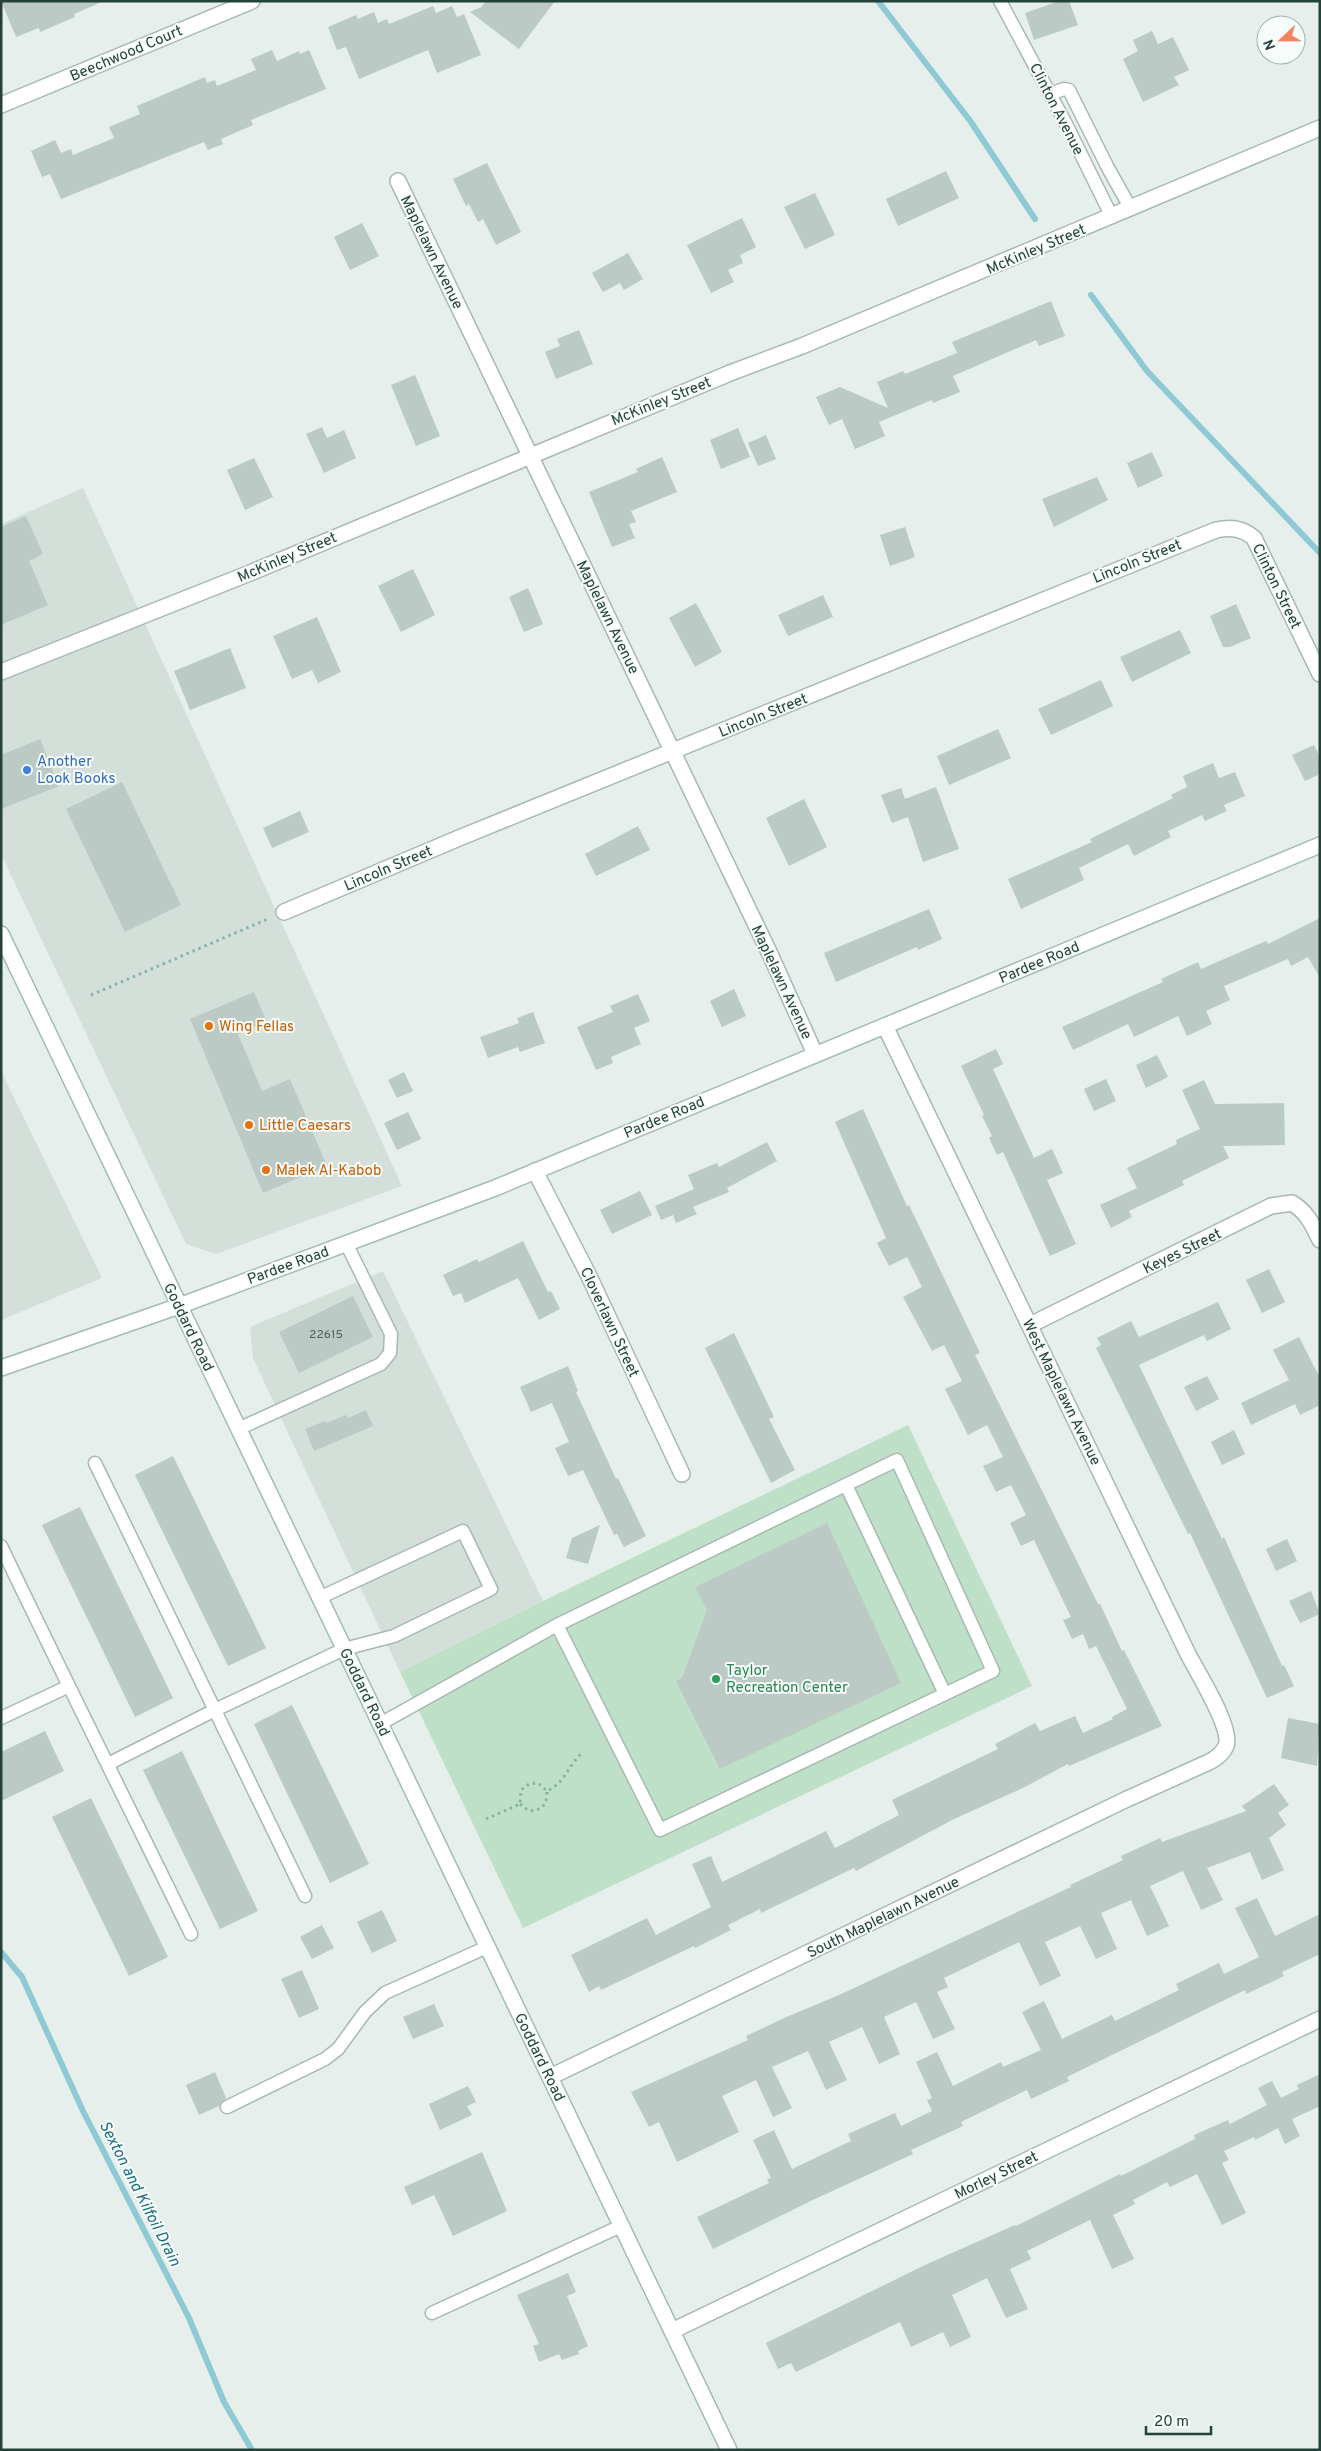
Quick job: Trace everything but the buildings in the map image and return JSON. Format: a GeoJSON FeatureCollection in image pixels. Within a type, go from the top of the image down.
{"type":"FeatureCollection","features":[{"type":"Feature","properties":{"kind":"street","name":"Beechwood Court"},"geometry":{"type":"LineString","coordinates":[[1,106],[252,1]]}},
{"type":"Feature","properties":{"kind":"street","name":"McKinley Street"},"geometry":{"type":"LineString","coordinates":[[1,672],[250,573],[530,455],[802,346],[1320,128]]}},
{"type":"Feature","properties":{"kind":"street","name":"Maplelawn Avenue"},"geometry":{"type":"LineString","coordinates":[[398,181],[770,954],[815,1054]]}},
{"type":"Feature","properties":{"kind":"street","name":"Lincoln Street"},"geometry":{"type":"LineString","coordinates":[[284,912],[459,838],[1216,530],[1231,528],[1243,531]]}},
{"type":"Feature","properties":{"kind":"street","name":"Clinton Street"},"geometry":{"type":"LineString","coordinates":[[1243,531],[1254,538],[1259,546],[1320,674]]}},
{"type":"Feature","properties":{"kind":"street","name":"Pardee Road"},"geometry":{"type":"LineString","coordinates":[[1,1368],[179,1306],[346,1243],[424,1216],[1320,845]]}},
{"type":"Feature","properties":{"kind":"street","name":"Goddard Road"},"geometry":{"type":"LineString","coordinates":[[1,934],[729,2450]]}},
{"type":"Feature","properties":{"kind":"street","name":"West Maplelawn Avenue"},"geometry":{"type":"LineString","coordinates":[[885,1026],[1188,1654],[1222,1720],[1226,1736],[1226,1746],[1217,1758]]}},
{"type":"Feature","properties":{"kind":"street","name":"Cloverlawn Street"},"geometry":{"type":"LineString","coordinates":[[535,1171],[588,1274],[682,1474]]}},
{"type":"Feature","properties":{"kind":"street","name":"Keyes Street"},"geometry":{"type":"LineString","coordinates":[[1030,1325],[1271,1206],[1292,1203],[1300,1208],[1312,1222],[1320,1240]]}},
{"type":"Feature","properties":{"kind":"street","name":"South Maplelawn Avenue"},"geometry":{"type":"LineString","coordinates":[[550,2077],[1217,1758]]}},
{"type":"Feature","properties":{"kind":"street","name":"Morley Street"},"geometry":{"type":"LineString","coordinates":[[672,2331],[1320,2019]]}},
{"type":"Feature","properties":{"kind":"lane","name":"Clinton Avenue"},"geometry":{"type":"LineString","coordinates":[[1000,1],[1050,94],[1112,217]]}},
{"type":"Feature","properties":{"kind":"lane"},"geometry":{"type":"LineString","coordinates":[[1050,94],[1064,88],[1069,90],[1131,209]]}},
{"type":"Feature","properties":{"kind":"lane"},"geometry":{"type":"LineString","coordinates":[[238,1429],[381,1364],[390,1353],[391,1334],[346,1243]]}},
{"type":"Feature","properties":{"kind":"lane"},"geometry":{"type":"LineString","coordinates":[[380,1724],[557,1625],[897,1460],[993,1671],[660,1830],[557,1625]]}},
{"type":"Feature","properties":{"kind":"lane"},"geometry":{"type":"LineString","coordinates":[[95,1463],[305,1896]]}},
{"type":"Feature","properties":{"kind":"lane"},"geometry":{"type":"LineString","coordinates":[[846,1485],[945,1694]]}},
{"type":"Feature","properties":{"kind":"lane"},"geometry":{"type":"LineString","coordinates":[[108,1764],[215,1710],[344,1649],[394,1636],[490,1589],[463,1531],[319,1598]]}},
{"type":"Feature","properties":{"kind":"lane"},"geometry":{"type":"LineString","coordinates":[[1,1546],[67,1686],[108,1764],[190,1934]]}},
{"type":"Feature","properties":{"kind":"lane"},"geometry":{"type":"LineString","coordinates":[[1,1718],[67,1686]]}},
{"type":"Feature","properties":{"kind":"lane"},"geometry":{"type":"LineString","coordinates":[[227,2107],[326,2060],[338,2049],[365,2012],[385,1993],[487,1947]]}},
{"type":"Feature","properties":{"kind":"lane"},"geometry":{"type":"LineString","coordinates":[[432,2313],[621,2226]]}},
{"type":"Feature","properties":{"kind":"path"},"geometry":{"type":"LineString","coordinates":[[91,995],[284,912]]}},
{"type":"Feature","properties":{"kind":"path"},"geometry":{"type":"LineString","coordinates":[[547,1791],[563,1781],[574,1761],[581,1754]]}},
{"type":"Feature","properties":{"kind":"path"},"geometry":{"type":"LineString","coordinates":[[520,1804],[521,1790],[529,1784],[538,1783],[547,1791]]}},
{"type":"Feature","properties":{"kind":"path"},"geometry":{"type":"LineString","coordinates":[[520,1804],[529,1811],[541,1809],[545,1806],[547,1791]]}},
{"type":"Feature","properties":{"kind":"path"},"geometry":{"type":"LineString","coordinates":[[486,1819],[520,1804]]}},
{"type":"Feature","properties":{"kind":"shaded area"},"geometry":{"type":"Polygon","coordinates":[[[83,488],[402,1186],[216,1254],[186,1244],[1,854],[1,524],[83,488]]]}},
{"type":"Feature","properties":{"kind":"shaded area"},"geometry":{"type":"Polygon","coordinates":[[[1,1071],[102,1278],[1,1320],[1,1071]]]}},
{"type":"Feature","properties":{"kind":"shaded area"},"geometry":{"type":"Polygon","coordinates":[[[383,1271],[543,1601],[400,1672],[253,1358],[250,1327],[383,1271]]]}},
{"type":"Feature","properties":{"kind":"green space","name":"Taylor Recreation Center"},"geometry":{"type":"Polygon","coordinates":[[[908,1425],[1032,1686],[523,1928],[400,1672],[908,1425]]]}},
{"type":"Feature","properties":{"kind":"waterway"},"geometry":{"type":"LineString","coordinates":[[878,1],[971,122],[1035,219]]}},
{"type":"Feature","properties":{"kind":"waterway"},"geometry":{"type":"LineString","coordinates":[[1091,295],[1147,371],[1320,553]]}},
{"type":"Feature","properties":{"kind":"waterway","name":"Sexton and Kilfoil Drain"},"geometry":{"type":"LineString","coordinates":[[1,1952],[22,1977],[83,2111],[189,2318],[224,2402],[252,2450]]}},
{"type":"Feature","properties":{"kind":"place","name":"Another Look Books"},"geometry":{"type":"Point","coordinates":[27,770]}},
{"type":"Feature","properties":{"kind":"place","name":"Wing Fellas"},"geometry":{"type":"Point","coordinates":[209,1026]}},
{"type":"Feature","properties":{"kind":"place","name":"Little Caesars"},"geometry":{"type":"Point","coordinates":[249,1125]}},
{"type":"Feature","properties":{"kind":"place","name":"Malek Al-Kabob"},"geometry":{"type":"Point","coordinates":[266,1170]}},
{"type":"Feature","properties":{"kind":"place","name":"Taylor Recreation Center"},"geometry":{"type":"Point","coordinates":[716,1679]}}]}
